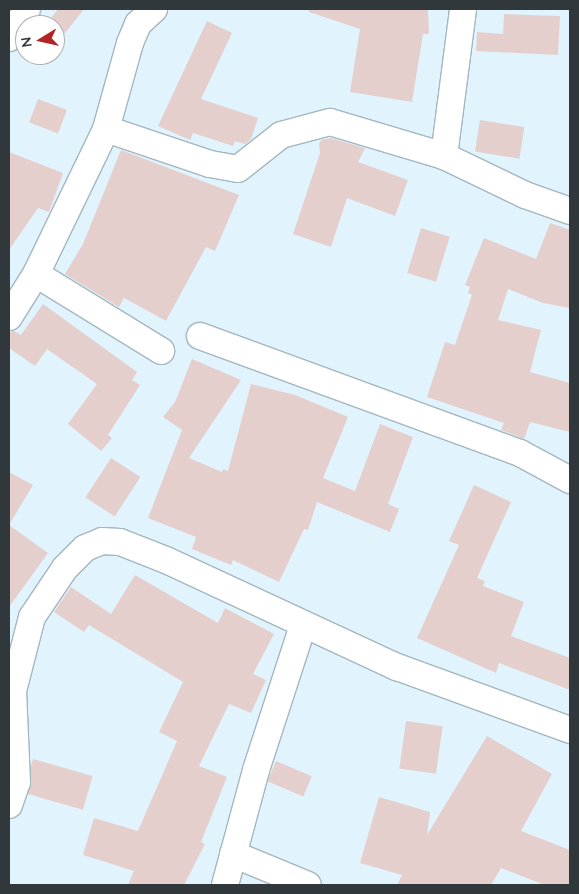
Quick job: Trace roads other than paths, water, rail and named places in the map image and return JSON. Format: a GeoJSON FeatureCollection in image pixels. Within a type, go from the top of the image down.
{"type":"FeatureCollection","features":[{"type":"Feature","properties":{"kind":"street"},"geometry":{"type":"LineString","coordinates":[[9,38],[27,9]]}},
{"type":"Feature","properties":{"kind":"street"},"geometry":{"type":"LineString","coordinates":[[9,317],[36,274],[106,129],[130,43],[138,24],[154,9]]}},
{"type":"Feature","properties":{"kind":"street"},"geometry":{"type":"LineString","coordinates":[[444,156],[463,9]]}},
{"type":"Feature","properties":{"kind":"street"},"geometry":{"type":"LineString","coordinates":[[106,129],[210,164],[238,169],[281,135],[330,122],[444,156],[525,195],[570,211]]}},
{"type":"Feature","properties":{"kind":"street"},"geometry":{"type":"LineString","coordinates":[[36,274],[161,351]]}},
{"type":"Feature","properties":{"kind":"street"},"geometry":{"type":"LineString","coordinates":[[200,336],[520,453],[570,480]]}},
{"type":"Feature","properties":{"kind":"street"},"geometry":{"type":"LineString","coordinates":[[9,805],[17,782],[13,691],[26,632],[32,617],[65,568],[85,548],[102,541],[120,542],[166,560],[397,667],[570,730]]}},
{"type":"Feature","properties":{"kind":"street"},"geometry":{"type":"LineString","coordinates":[[224,885],[304,625]]}},
{"type":"Feature","properties":{"kind":"street"},"geometry":{"type":"LineString","coordinates":[[233,854],[308,885]]}}]}
